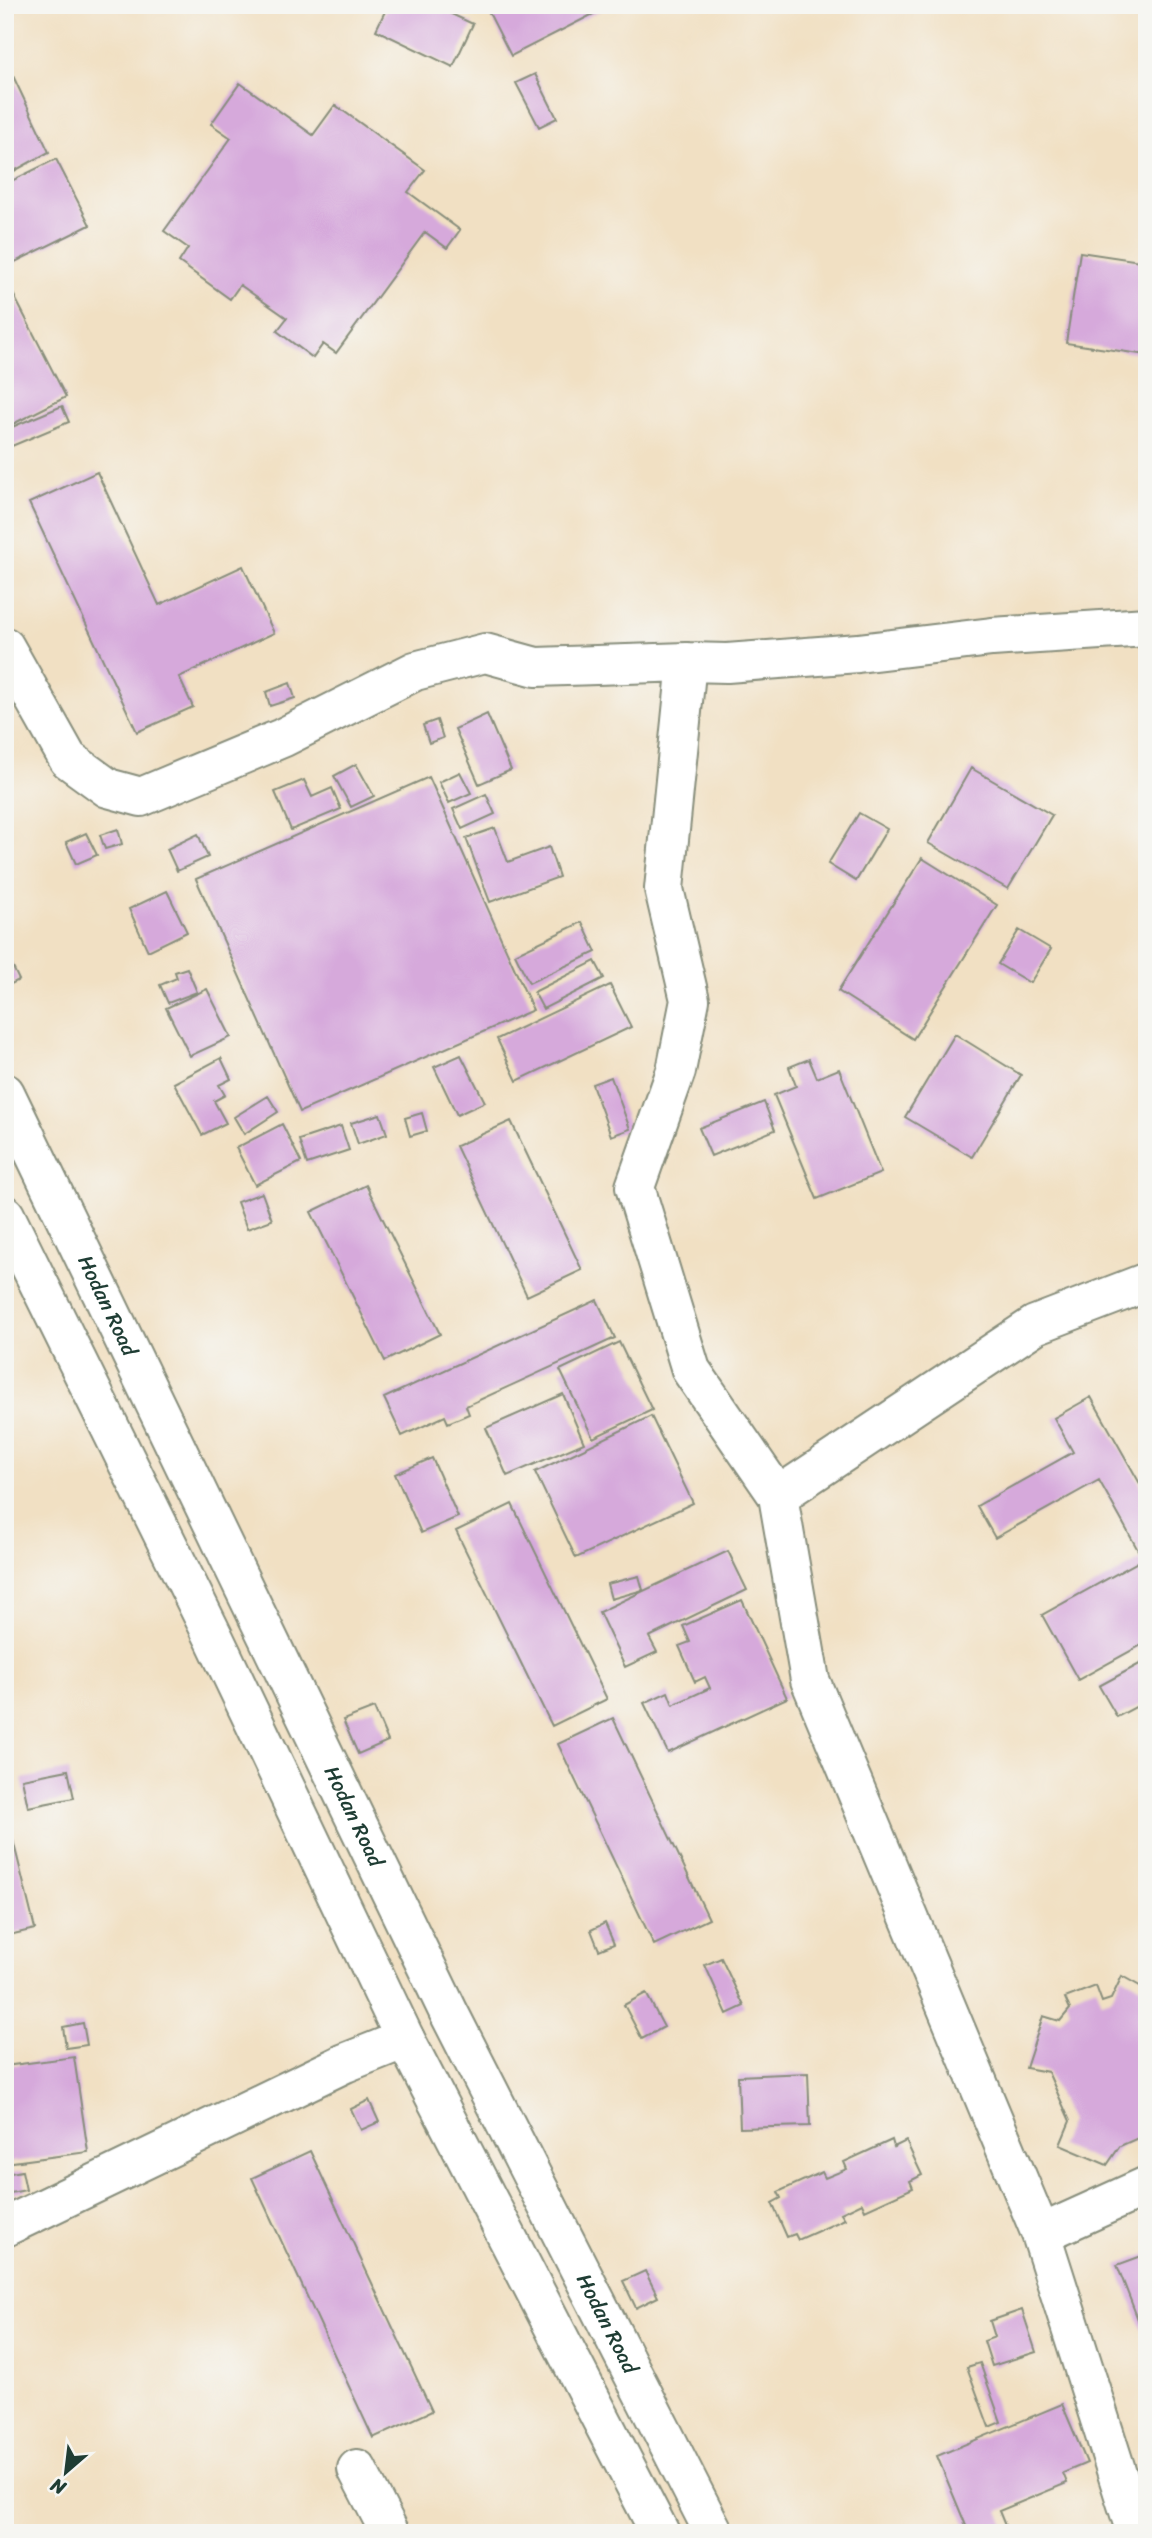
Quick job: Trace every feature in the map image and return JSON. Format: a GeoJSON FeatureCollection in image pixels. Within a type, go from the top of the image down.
{"type":"FeatureCollection","features":[{"type":"Feature","properties":{"kind":"main road"},"geometry":{"type":"LineString","coordinates":[[5,647],[68,759],[108,788],[141,797],[282,738],[415,671],[485,653],[536,667],[727,663],[858,653],[992,637],[1147,627]]}},
{"type":"Feature","properties":{"kind":"main road"},"geometry":{"type":"LineString","coordinates":[[687,662],[664,889],[690,1000],[676,1071],[635,1187],[691,1370],[778,1496],[810,1680],[1041,2234],[1136,2533]]}},
{"type":"Feature","properties":{"kind":"main road","name":"Hodan Road"},"geometry":{"type":"LineString","coordinates":[[5,1093],[448,2011],[715,2533]]}},
{"type":"Feature","properties":{"kind":"main road"},"geometry":{"type":"LineString","coordinates":[[5,1215],[215,1640],[405,2039],[660,2533]]}},
{"type":"Feature","properties":{"kind":"main road"},"geometry":{"type":"LineString","coordinates":[[778,1496],[1035,1325],[1147,1282]]}},
{"type":"Feature","properties":{"kind":"main road"},"geometry":{"type":"LineString","coordinates":[[5,2227],[345,2063],[405,2039]]}},
{"type":"Feature","properties":{"kind":"main road"},"geometry":{"type":"LineString","coordinates":[[1041,2234],[1147,2186]]}},
{"type":"Feature","properties":{"kind":"main road"},"geometry":{"type":"LineString","coordinates":[[357,2469],[390,2533]]}},
{"type":"Feature","properties":{"kind":"building"},"geometry":{"type":"Polygon","coordinates":[[[388,5],[432,5],[473,24],[453,67],[376,30],[388,5]]]}},
{"type":"Feature","properties":{"kind":"building"},"geometry":{"type":"Polygon","coordinates":[[[485,5],[611,5],[511,56],[485,5]]]}},
{"type":"Feature","properties":{"kind":"building"},"geometry":{"type":"Polygon","coordinates":[[[5,59],[49,152],[5,176],[5,59]]]}},
{"type":"Feature","properties":{"kind":"building"},"geometry":{"type":"Polygon","coordinates":[[[535,74],[557,118],[539,127],[516,83],[535,74]]]}},
{"type":"Feature","properties":{"kind":"building"},"geometry":{"type":"Polygon","coordinates":[[[240,83],[313,135],[335,105],[425,170],[408,192],[460,230],[447,248],[425,232],[336,353],[323,344],[313,358],[277,331],[287,318],[240,285],[230,299],[179,262],[188,248],[164,231],[231,138],[211,124],[240,83]]]}},
{"type":"Feature","properties":{"kind":"building"},"geometry":{"type":"Polygon","coordinates":[[[56,159],[90,225],[5,267],[5,184],[56,159]]]}},
{"type":"Feature","properties":{"kind":"building"},"geometry":{"type":"Polygon","coordinates":[[[1080,252],[1147,262],[1147,355],[1066,343],[1080,252]]]}},
{"type":"Feature","properties":{"kind":"building"},"geometry":{"type":"Polygon","coordinates":[[[5,278],[66,397],[5,428],[5,278]]]}},
{"type":"Feature","properties":{"kind":"building"},"geometry":{"type":"Polygon","coordinates":[[[62,406],[69,422],[7,448],[5,430],[62,406]]]}},
{"type":"Feature","properties":{"kind":"building"},"geometry":{"type":"Polygon","coordinates":[[[97,472],[159,605],[243,566],[274,633],[179,677],[193,707],[137,732],[29,503],[97,472]]]}},
{"type":"Feature","properties":{"kind":"building"},"geometry":{"type":"Polygon","coordinates":[[[290,683],[295,698],[270,706],[266,692],[290,683]]]}},
{"type":"Feature","properties":{"kind":"building"},"geometry":{"type":"Polygon","coordinates":[[[487,714],[511,770],[479,784],[455,729],[487,714]]]}},
{"type":"Feature","properties":{"kind":"building"},"geometry":{"type":"Polygon","coordinates":[[[437,720],[443,738],[429,743],[423,725],[437,720]]]}},
{"type":"Feature","properties":{"kind":"building"},"geometry":{"type":"Polygon","coordinates":[[[356,764],[374,796],[351,807],[334,776],[356,764]]]}},
{"type":"Feature","properties":{"kind":"building"},"geometry":{"type":"Polygon","coordinates":[[[971,768],[1052,815],[1008,889],[928,843],[971,768]]]}},
{"type":"Feature","properties":{"kind":"building"},"geometry":{"type":"Polygon","coordinates":[[[460,772],[471,793],[449,803],[439,782],[460,772]]]}},
{"type":"Feature","properties":{"kind":"building"},"geometry":{"type":"Polygon","coordinates":[[[429,777],[533,1010],[300,1112],[196,879],[429,777]]]}},
{"type":"Feature","properties":{"kind":"building"},"geometry":{"type":"Polygon","coordinates":[[[304,780],[312,797],[332,788],[341,809],[291,830],[275,792],[304,780]]]}},
{"type":"Feature","properties":{"kind":"building"},"geometry":{"type":"Polygon","coordinates":[[[486,794],[495,814],[462,829],[453,809],[486,794]]]}},
{"type":"Feature","properties":{"kind":"building"},"geometry":{"type":"Polygon","coordinates":[[[859,813],[887,829],[856,881],[828,864],[859,813]]]}},
{"type":"Feature","properties":{"kind":"building"},"geometry":{"type":"Polygon","coordinates":[[[495,828],[508,862],[549,847],[559,877],[490,902],[466,838],[495,828]]]}},
{"type":"Feature","properties":{"kind":"building"},"geometry":{"type":"Polygon","coordinates":[[[118,829],[122,844],[105,849],[100,835],[118,829]]]}},
{"type":"Feature","properties":{"kind":"building"},"geometry":{"type":"Polygon","coordinates":[[[86,833],[97,855],[76,864],[66,842],[86,833]]]}},
{"type":"Feature","properties":{"kind":"building"},"geometry":{"type":"Polygon","coordinates":[[[198,834],[208,857],[177,871],[167,849],[198,834]]]}},
{"type":"Feature","properties":{"kind":"building"},"geometry":{"type":"Polygon","coordinates":[[[922,858],[997,905],[913,1039],[838,991],[922,858]]]}},
{"type":"Feature","properties":{"kind":"building"},"geometry":{"type":"Polygon","coordinates":[[[167,891],[187,932],[148,951],[129,909],[167,891]]]}},
{"type":"Feature","properties":{"kind":"building"},"geometry":{"type":"Polygon","coordinates":[[[582,922],[596,952],[529,983],[515,954],[582,922]]]}},
{"type":"Feature","properties":{"kind":"building"},"geometry":{"type":"Polygon","coordinates":[[[1019,930],[1051,949],[1030,983],[998,964],[1019,930]]]}},
{"type":"Feature","properties":{"kind":"building"},"geometry":{"type":"Polygon","coordinates":[[[5,951],[19,980],[5,987],[5,951]]]}},
{"type":"Feature","properties":{"kind":"building"},"geometry":{"type":"Polygon","coordinates":[[[595,961],[604,978],[543,1009],[534,992],[595,961]]]}},
{"type":"Feature","properties":{"kind":"building"},"geometry":{"type":"Polygon","coordinates":[[[187,968],[197,992],[168,1003],[160,985],[177,978],[175,972],[187,968]]]}},
{"type":"Feature","properties":{"kind":"building"},"geometry":{"type":"Polygon","coordinates":[[[610,985],[631,1027],[517,1081],[497,1039],[610,985]]]}},
{"type":"Feature","properties":{"kind":"building"},"geometry":{"type":"Polygon","coordinates":[[[207,989],[231,1037],[190,1056],[166,1008],[207,989]]]}},
{"type":"Feature","properties":{"kind":"building"},"geometry":{"type":"Polygon","coordinates":[[[955,1034],[1021,1075],[972,1157],[905,1117],[955,1034]]]}},
{"type":"Feature","properties":{"kind":"building"},"geometry":{"type":"Polygon","coordinates":[[[461,1055],[485,1102],[457,1115],[434,1067],[461,1055]]]}},
{"type":"Feature","properties":{"kind":"building"},"geometry":{"type":"Polygon","coordinates":[[[221,1058],[231,1079],[219,1085],[225,1095],[214,1101],[226,1123],[202,1135],[174,1083],[221,1058]]]}},
{"type":"Feature","properties":{"kind":"building"},"geometry":{"type":"Polygon","coordinates":[[[809,1059],[817,1078],[839,1069],[881,1173],[817,1199],[774,1095],[796,1086],[789,1067],[809,1059]]]}},
{"type":"Feature","properties":{"kind":"building"},"geometry":{"type":"Polygon","coordinates":[[[611,1077],[630,1129],[611,1136],[592,1084],[611,1077]]]}},
{"type":"Feature","properties":{"kind":"building"},"geometry":{"type":"Polygon","coordinates":[[[268,1096],[278,1112],[244,1134],[234,1117],[268,1096]]]}},
{"type":"Feature","properties":{"kind":"building"},"geometry":{"type":"Polygon","coordinates":[[[764,1102],[775,1130],[711,1156],[699,1128],[764,1102]]]}},
{"type":"Feature","properties":{"kind":"building"},"geometry":{"type":"Polygon","coordinates":[[[422,1113],[427,1131],[410,1136],[405,1118],[422,1113]]]}},
{"type":"Feature","properties":{"kind":"building"},"geometry":{"type":"Polygon","coordinates":[[[380,1114],[387,1134],[358,1144],[351,1123],[380,1114]]]}},
{"type":"Feature","properties":{"kind":"building"},"geometry":{"type":"Polygon","coordinates":[[[511,1121],[582,1270],[527,1296],[456,1146],[511,1121]]]}},
{"type":"Feature","properties":{"kind":"building"},"geometry":{"type":"Polygon","coordinates":[[[282,1124],[301,1162],[255,1185],[236,1148],[282,1124]]]}},
{"type":"Feature","properties":{"kind":"building"},"geometry":{"type":"Polygon","coordinates":[[[341,1126],[349,1150],[307,1164],[299,1140],[341,1126]]]}},
{"type":"Feature","properties":{"kind":"building"},"geometry":{"type":"Polygon","coordinates":[[[366,1185],[440,1334],[385,1361],[311,1212],[366,1185]]]}},
{"type":"Feature","properties":{"kind":"building"},"geometry":{"type":"Polygon","coordinates":[[[262,1193],[272,1220],[247,1229],[237,1202],[262,1193]]]}},
{"type":"Feature","properties":{"kind":"building"},"geometry":{"type":"Polygon","coordinates":[[[597,1300],[615,1338],[466,1406],[469,1414],[448,1423],[445,1416],[402,1436],[384,1398],[597,1300]]]}},
{"type":"Feature","properties":{"kind":"building"},"geometry":{"type":"Polygon","coordinates":[[[619,1342],[652,1410],[593,1438],[560,1370],[619,1342]]]}},
{"type":"Feature","properties":{"kind":"building"},"geometry":{"type":"Polygon","coordinates":[[[563,1394],[584,1443],[507,1476],[486,1428],[563,1394]]]}},
{"type":"Feature","properties":{"kind":"building"},"geometry":{"type":"Polygon","coordinates":[[[1091,1397],[1147,1496],[1147,1642],[1078,1680],[1042,1615],[1143,1559],[1099,1480],[995,1538],[977,1506],[1073,1452],[1054,1418],[1091,1397]]]}},
{"type":"Feature","properties":{"kind":"building"},"geometry":{"type":"Polygon","coordinates":[[[651,1416],[693,1503],[576,1558],[535,1472],[651,1416]]]}},
{"type":"Feature","properties":{"kind":"building"},"geometry":{"type":"Polygon","coordinates":[[[432,1458],[458,1517],[421,1533],[395,1474],[432,1458]]]}},
{"type":"Feature","properties":{"kind":"building"},"geometry":{"type":"Polygon","coordinates":[[[512,1504],[607,1699],[552,1726],[456,1531],[512,1504]]]}},
{"type":"Feature","properties":{"kind":"building"},"geometry":{"type":"Polygon","coordinates":[[[728,1551],[747,1590],[649,1637],[657,1652],[625,1667],[599,1612],[728,1551]]]}},
{"type":"Feature","properties":{"kind":"building"},"geometry":{"type":"Polygon","coordinates":[[[639,1576],[643,1590],[611,1599],[607,1584],[639,1576]]]}},
{"type":"Feature","properties":{"kind":"building"},"geometry":{"type":"Polygon","coordinates":[[[742,1600],[787,1698],[668,1753],[644,1703],[668,1692],[673,1705],[710,1688],[705,1677],[695,1682],[679,1646],[690,1642],[683,1626],[742,1600]]]}},
{"type":"Feature","properties":{"kind":"building"},"geometry":{"type":"Polygon","coordinates":[[[1147,1660],[1147,1701],[1117,1717],[1099,1686],[1147,1660]]]}},
{"type":"Feature","properties":{"kind":"building"},"geometry":{"type":"Polygon","coordinates":[[[374,1708],[388,1741],[358,1754],[343,1720],[374,1708]]]}},
{"type":"Feature","properties":{"kind":"building"},"geometry":{"type":"Polygon","coordinates":[[[613,1718],[709,1919],[654,1945],[558,1744],[613,1718]]]}},
{"type":"Feature","properties":{"kind":"building"},"geometry":{"type":"Polygon","coordinates":[[[68,1770],[74,1798],[28,1807],[22,1779],[68,1770]]]}},
{"type":"Feature","properties":{"kind":"building"},"geometry":{"type":"Polygon","coordinates":[[[12,1836],[35,1929],[5,1936],[5,1838],[12,1836]]]}},
{"type":"Feature","properties":{"kind":"building"},"geometry":{"type":"Polygon","coordinates":[[[605,1923],[614,1944],[599,1950],[591,1930],[605,1923]]]}},
{"type":"Feature","properties":{"kind":"building"},"geometry":{"type":"Polygon","coordinates":[[[721,1958],[744,2006],[727,2014],[705,1965],[721,1958]]]}},
{"type":"Feature","properties":{"kind":"building"},"geometry":{"type":"Polygon","coordinates":[[[1122,1976],[1147,1990],[1147,2134],[1120,2146],[1107,2165],[1060,2145],[1070,2121],[1048,2072],[1026,2068],[1043,2016],[1060,2021],[1070,2009],[1065,1998],[1096,1986],[1102,2002],[1111,1999],[1122,1976]]]}},
{"type":"Feature","properties":{"kind":"building"},"geometry":{"type":"Polygon","coordinates":[[[646,1993],[664,2027],[642,2039],[624,2005],[646,1993]]]}},
{"type":"Feature","properties":{"kind":"building"},"geometry":{"type":"Polygon","coordinates":[[[83,2023],[87,2045],[66,2048],[63,2027],[83,2023]]]}},
{"type":"Feature","properties":{"kind":"building"},"geometry":{"type":"Polygon","coordinates":[[[74,2057],[88,2152],[5,2163],[5,2066],[74,2057]]]}},
{"type":"Feature","properties":{"kind":"building"},"geometry":{"type":"Polygon","coordinates":[[[808,2073],[810,2126],[740,2128],[738,2076],[808,2073]]]}},
{"type":"Feature","properties":{"kind":"building"},"geometry":{"type":"Polygon","coordinates":[[[369,2100],[379,2122],[361,2130],[351,2109],[369,2100]]]}},
{"type":"Feature","properties":{"kind":"building"},"geometry":{"type":"Polygon","coordinates":[[[892,2140],[894,2147],[906,2141],[922,2175],[910,2181],[913,2188],[865,2210],[862,2203],[841,2213],[845,2219],[798,2240],[795,2234],[787,2237],[772,2203],[781,2198],[778,2192],[822,2172],[825,2178],[847,2169],[844,2162],[892,2140]]]}},
{"type":"Feature","properties":{"kind":"building"},"geometry":{"type":"Polygon","coordinates":[[[310,2151],[432,2411],[373,2438],[252,2178],[310,2151]]]}},
{"type":"Feature","properties":{"kind":"building"},"geometry":{"type":"Polygon","coordinates":[[[22,2171],[26,2190],[5,2194],[5,2174],[22,2171]]]}},
{"type":"Feature","properties":{"kind":"building"},"geometry":{"type":"Polygon","coordinates":[[[1147,2254],[1147,2343],[1117,2265],[1147,2254]]]}},
{"type":"Feature","properties":{"kind":"building"},"geometry":{"type":"Polygon","coordinates":[[[645,2271],[658,2297],[636,2308],[623,2281],[645,2271]]]}},
{"type":"Feature","properties":{"kind":"building"},"geometry":{"type":"Polygon","coordinates":[[[1022,2310],[1036,2352],[992,2366],[984,2341],[995,2337],[990,2321],[1022,2310]]]}},
{"type":"Feature","properties":{"kind":"building"},"geometry":{"type":"Polygon","coordinates":[[[980,2363],[1001,2422],[989,2427],[967,2367],[980,2363]]]}},
{"type":"Feature","properties":{"kind":"building"},"geometry":{"type":"Polygon","coordinates":[[[1062,2404],[1087,2463],[1063,2473],[1067,2483],[999,2511],[1008,2533],[969,2533],[937,2456],[1062,2404]]]}},
{"type":"Feature","properties":{"kind":"building"},"geometry":{"type":"Polygon","coordinates":[[[902,2526],[905,2533],[887,2533],[902,2526]]]}}]}
